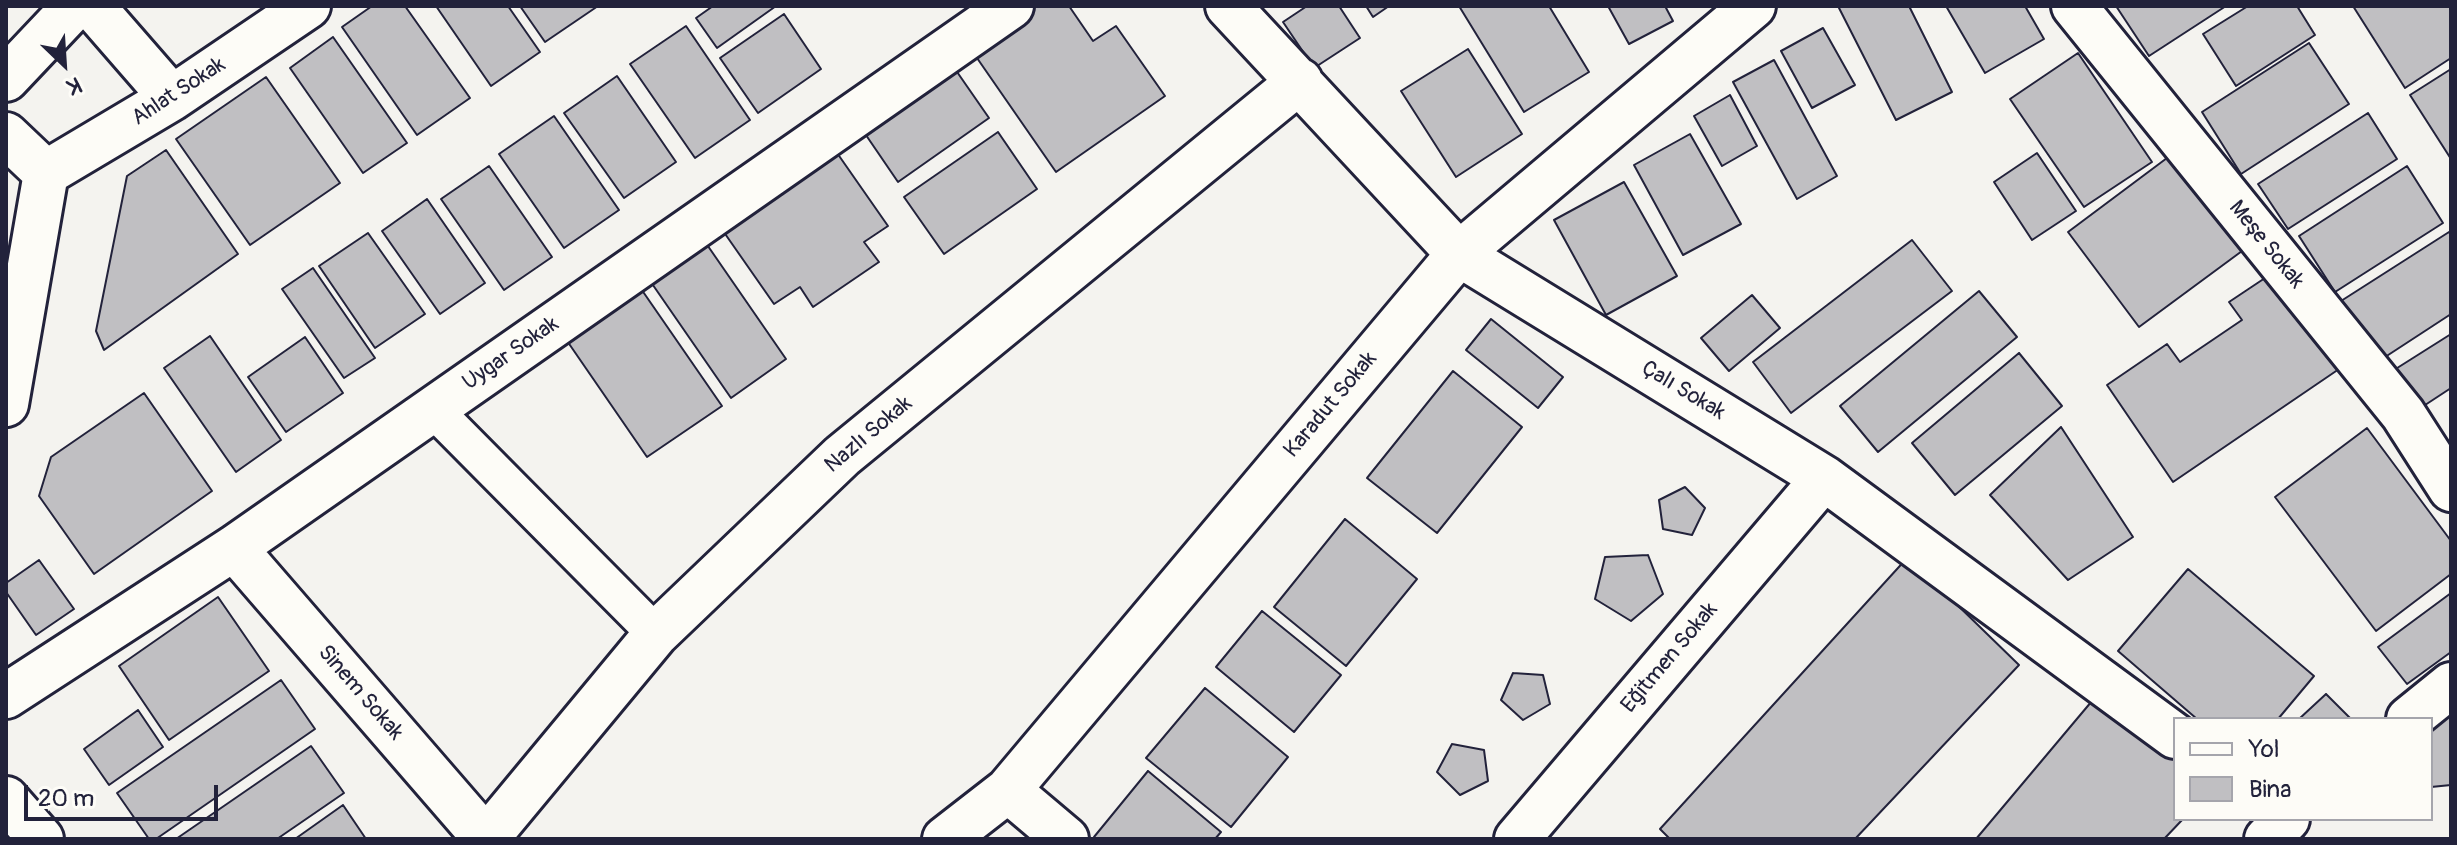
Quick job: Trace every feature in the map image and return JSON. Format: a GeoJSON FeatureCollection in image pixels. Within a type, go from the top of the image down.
{"type":"FeatureCollection","features":[{"type":"Feature","properties":{"kind":"street"},"geometry":{"type":"LineString","coordinates":[[6,79],[75,6]]}},
{"type":"Feature","properties":{"kind":"street"},"geometry":{"type":"LineString","coordinates":[[92,6],[172,98]]}},
{"type":"Feature","properties":{"kind":"street","name":"Ahlat Sokak"},"geometry":{"type":"LineString","coordinates":[[46,173],[172,98],[308,6]]}},
{"type":"Feature","properties":{"kind":"street","name":"Uygar Sokak"},"geometry":{"type":"LineString","coordinates":[[6,696],[234,548],[1011,6]]}},
{"type":"Feature","properties":{"kind":"street","name":"Çalı Sokak"},"geometry":{"type":"LineString","coordinates":[[1228,6],[1459,254],[1824,478],[2173,735]]}},
{"type":"Feature","properties":{"kind":"street","name":"Karadut Sokak"},"geometry":{"type":"LineString","coordinates":[[945,839],[1008,790],[1459,254],[1753,6]]}},
{"type":"Feature","properties":{"kind":"street","name":"Meşe Sokak"},"geometry":{"type":"LineString","coordinates":[[2074,6],[2403,414],[2451,489]]}},
{"type":"Feature","properties":{"kind":"street","name":"Nazlı Sokak"},"geometry":{"type":"LineString","coordinates":[[486,839],[656,634],[842,456],[1300,81]]}},
{"type":"Feature","properties":{"kind":"street"},"geometry":{"type":"LineString","coordinates":[[6,135],[46,173],[6,404]]}},
{"type":"Feature","properties":{"kind":"street","name":"Eğitmen Sokak"},"geometry":{"type":"LineString","coordinates":[[1517,839],[1824,478]]}},
{"type":"Feature","properties":{"kind":"street","name":"Sinem Sokak"},"geometry":{"type":"LineString","coordinates":[[234,548],[486,839]]}},
{"type":"Feature","properties":{"kind":"street"},"geometry":{"type":"LineString","coordinates":[[2411,717],[2451,685]]}},
{"type":"Feature","properties":{"kind":"street"},"geometry":{"type":"LineString","coordinates":[[1008,790],[1066,839]]}},
{"type":"Feature","properties":{"kind":"street"},"geometry":{"type":"LineString","coordinates":[[6,799],[41,839]]}},
{"type":"Feature","properties":{"kind":"street"},"geometry":{"type":"LineString","coordinates":[[2267,839],[2286,821]]}},
{"type":"Feature","properties":{"kind":"street"},"geometry":{"type":"LineString","coordinates":[[2289,821],[2298,839]]}},
{"type":"Feature","properties":{"kind":"lane"},"geometry":{"type":"LineString","coordinates":[[433,409],[656,634]]}},
{"type":"Feature","properties":{"kind":"building"},"geometry":{"type":"Polygon","coordinates":[[[372,6],[405,6],[470,98],[417,135],[342,27],[372,6]]]}},
{"type":"Feature","properties":{"kind":"building"},"geometry":{"type":"Polygon","coordinates":[[[436,6],[508,6],[540,52],[491,86],[436,6]]]}},
{"type":"Feature","properties":{"kind":"building"},"geometry":{"type":"Polygon","coordinates":[[[520,6],[598,6],[545,42],[520,6]]]}},
{"type":"Feature","properties":{"kind":"building"},"geometry":{"type":"Polygon","coordinates":[[[713,6],[776,6],[717,48],[696,18],[713,6]]]}},
{"type":"Feature","properties":{"kind":"building"},"geometry":{"type":"Polygon","coordinates":[[[1023,6],[1069,6],[1093,41],[1116,26],[1165,96],[1056,172],[968,45],[1023,6]]]}},
{"type":"Feature","properties":{"kind":"building"},"geometry":{"type":"Polygon","coordinates":[[[1307,6],[1339,6],[1360,38],[1314,68],[1283,22],[1307,6]]]}},
{"type":"Feature","properties":{"kind":"building"},"geometry":{"type":"Polygon","coordinates":[[[1366,6],[1389,6],[1373,17],[1366,6]]]}},
{"type":"Feature","properties":{"kind":"building"},"geometry":{"type":"Polygon","coordinates":[[[1459,6],[1549,6],[1589,72],[1524,112],[1459,6]]]}},
{"type":"Feature","properties":{"kind":"building"},"geometry":{"type":"Polygon","coordinates":[[[1608,6],[1665,6],[1673,21],[1629,44],[1608,6]]]}},
{"type":"Feature","properties":{"kind":"building"},"geometry":{"type":"Polygon","coordinates":[[[1838,6],[1909,6],[1952,92],[1896,120],[1838,6]]]}},
{"type":"Feature","properties":{"kind":"building"},"geometry":{"type":"Polygon","coordinates":[[[1946,6],[2025,6],[2044,39],[1985,73],[1946,6]]]}},
{"type":"Feature","properties":{"kind":"building"},"geometry":{"type":"Polygon","coordinates":[[[2116,6],[2226,6],[2149,56],[2116,6]]]}},
{"type":"Feature","properties":{"kind":"building"},"geometry":{"type":"Polygon","coordinates":[[[2248,6],[2297,6],[2315,35],[2236,86],[2203,34],[2248,6]]]}},
{"type":"Feature","properties":{"kind":"building"},"geometry":{"type":"Polygon","coordinates":[[[2353,6],[2451,6],[2451,58],[2405,88],[2353,6]]]}},
{"type":"Feature","properties":{"kind":"building"},"geometry":{"type":"Polygon","coordinates":[[[784,14],[821,69],[758,113],[720,58],[784,14]]]}},
{"type":"Feature","properties":{"kind":"building"},"geometry":{"type":"Polygon","coordinates":[[[686,26],[750,120],[695,158],[630,64],[686,26]]]}},
{"type":"Feature","properties":{"kind":"building"},"geometry":{"type":"Polygon","coordinates":[[[1823,28],[1855,85],[1812,108],[1781,51],[1823,28]]]}},
{"type":"Feature","properties":{"kind":"building"},"geometry":{"type":"Polygon","coordinates":[[[333,37],[407,143],[363,173],[290,68],[333,37]]]}},
{"type":"Feature","properties":{"kind":"building"},"geometry":{"type":"Polygon","coordinates":[[[2309,43],[2349,104],[2241,174],[2202,112],[2309,43]]]}},
{"type":"Feature","properties":{"kind":"building"},"geometry":{"type":"Polygon","coordinates":[[[1468,49],[1522,134],[1456,177],[1401,91],[1468,49]]]}},
{"type":"Feature","properties":{"kind":"building"},"geometry":{"type":"Polygon","coordinates":[[[2078,53],[2152,162],[2084,207],[2010,99],[2078,53]]]}},
{"type":"Feature","properties":{"kind":"building"},"geometry":{"type":"Polygon","coordinates":[[[946,56],[989,118],[898,182],[855,119],[946,56]]]}},
{"type":"Feature","properties":{"kind":"building"},"geometry":{"type":"Polygon","coordinates":[[[1774,60],[1837,176],[1797,199],[1733,82],[1774,60]]]}},
{"type":"Feature","properties":{"kind":"building"},"geometry":{"type":"Polygon","coordinates":[[[2451,69],[2451,159],[2410,95],[2451,69]]]}},
{"type":"Feature","properties":{"kind":"building"},"geometry":{"type":"Polygon","coordinates":[[[617,76],[676,162],[624,198],[564,113],[617,76]]]}},
{"type":"Feature","properties":{"kind":"building"},"geometry":{"type":"Polygon","coordinates":[[[266,77],[340,183],[250,245],[176,139],[266,77]]]}},
{"type":"Feature","properties":{"kind":"building"},"geometry":{"type":"Polygon","coordinates":[[[1730,95],[1757,146],[1722,166],[1694,116],[1730,95]]]}},
{"type":"Feature","properties":{"kind":"building"},"geometry":{"type":"Polygon","coordinates":[[[2368,113],[2397,159],[2288,229],[2258,184],[2368,113]]]}},
{"type":"Feature","properties":{"kind":"building"},"geometry":{"type":"Polygon","coordinates":[[[554,116],[619,210],[564,248],[499,154],[554,116]]]}},
{"type":"Feature","properties":{"kind":"building"},"geometry":{"type":"Polygon","coordinates":[[[998,132],[1037,189],[944,254],[904,197],[998,132]]]}},
{"type":"Feature","properties":{"kind":"building"},"geometry":{"type":"Polygon","coordinates":[[[1690,134],[1741,224],[1683,255],[1634,165],[1690,134]]]}},
{"type":"Feature","properties":{"kind":"building"},"geometry":{"type":"Polygon","coordinates":[[[828,140],[888,226],[864,242],[879,262],[813,307],[800,287],[774,304],[714,218],[828,140]]]}},
{"type":"Feature","properties":{"kind":"building"},"geometry":{"type":"Polygon","coordinates":[[[166,150],[238,254],[104,350],[96,331],[127,176],[166,150]]]}},
{"type":"Feature","properties":{"kind":"building"},"geometry":{"type":"Polygon","coordinates":[[[2037,153],[2076,211],[2032,240],[1994,182],[2037,153]]]}},
{"type":"Feature","properties":{"kind":"building"},"geometry":{"type":"Polygon","coordinates":[[[2171,155],[2242,251],[2139,327],[2068,232],[2171,155]]]}},
{"type":"Feature","properties":{"kind":"building"},"geometry":{"type":"Polygon","coordinates":[[[489,166],[552,257],[504,290],[441,199],[489,166]]]}},
{"type":"Feature","properties":{"kind":"building"},"geometry":{"type":"Polygon","coordinates":[[[2407,166],[2443,223],[2335,292],[2299,236],[2407,166]]]}},
{"type":"Feature","properties":{"kind":"building"},"geometry":{"type":"Polygon","coordinates":[[[1624,182],[1677,276],[1606,315],[1554,220],[1624,182]]]}},
{"type":"Feature","properties":{"kind":"building"},"geometry":{"type":"Polygon","coordinates":[[[427,199],[485,283],[440,314],[382,231],[427,199]]]}},
{"type":"Feature","properties":{"kind":"building"},"geometry":{"type":"Polygon","coordinates":[[[2449,232],[2451,314],[2379,361],[2341,301],[2449,232]]]}},
{"type":"Feature","properties":{"kind":"building"},"geometry":{"type":"Polygon","coordinates":[[[368,233],[425,314],[375,348],[319,266],[368,233]]]}},
{"type":"Feature","properties":{"kind":"building"},"geometry":{"type":"Polygon","coordinates":[[[701,236],[786,359],[731,398],[646,275],[701,236]]]}},
{"type":"Feature","properties":{"kind":"building"},"geometry":{"type":"Polygon","coordinates":[[[1912,240],[1952,291],[1791,413],[1753,362],[1912,240]]]}},
{"type":"Feature","properties":{"kind":"building"},"geometry":{"type":"Polygon","coordinates":[[[313,268],[375,358],[344,378],[282,289],[313,268]]]}},
{"type":"Feature","properties":{"kind":"building"},"geometry":{"type":"Polygon","coordinates":[[[2277,270],[2342,367],[2173,482],[2107,385],[2167,344],[2180,362],[2242,320],[2229,302],[2277,270]]]}},
{"type":"Feature","properties":{"kind":"building"},"geometry":{"type":"Polygon","coordinates":[[[637,283],[722,406],[647,457],[563,335],[637,283]]]}},
{"type":"Feature","properties":{"kind":"building"},"geometry":{"type":"Polygon","coordinates":[[[1979,291],[2017,337],[1878,452],[1840,406],[1979,291]]]}},
{"type":"Feature","properties":{"kind":"building"},"geometry":{"type":"Polygon","coordinates":[[[1752,295],[1780,328],[1729,371],[1701,338],[1752,295]]]}},
{"type":"Feature","properties":{"kind":"building"},"geometry":{"type":"Polygon","coordinates":[[[1491,319],[1563,377],[1538,408],[1466,350],[1491,319]]]}},
{"type":"Feature","properties":{"kind":"building"},"geometry":{"type":"Polygon","coordinates":[[[2451,334],[2451,388],[2419,409],[2394,370],[2451,334]]]}},
{"type":"Feature","properties":{"kind":"building"},"geometry":{"type":"Polygon","coordinates":[[[210,336],[281,440],[236,472],[164,368],[210,336]]]}},
{"type":"Feature","properties":{"kind":"building"},"geometry":{"type":"Polygon","coordinates":[[[305,337],[343,393],[286,432],[248,377],[305,337]]]}},
{"type":"Feature","properties":{"kind":"building"},"geometry":{"type":"Polygon","coordinates":[[[2019,353],[2062,406],[1955,495],[1912,443],[2019,353]]]}},
{"type":"Feature","properties":{"kind":"building"},"geometry":{"type":"Polygon","coordinates":[[[1453,371],[1522,427],[1437,533],[1367,478],[1453,371]]]}},
{"type":"Feature","properties":{"kind":"building"},"geometry":{"type":"Polygon","coordinates":[[[144,393],[212,491],[94,574],[39,496],[51,457],[144,393]]]}},
{"type":"Feature","properties":{"kind":"building"},"geometry":{"type":"Polygon","coordinates":[[[2061,427],[2133,537],[2068,580],[1990,495],[2061,427]]]}},
{"type":"Feature","properties":{"kind":"building"},"geometry":{"type":"Polygon","coordinates":[[[2367,428],[2451,541],[2451,574],[2376,631],[2275,497],[2367,428]]]}},
{"type":"Feature","properties":{"kind":"building"},"geometry":{"type":"Polygon","coordinates":[[[1685,487],[1705,508],[1692,535],[1663,529],[1659,500],[1685,487]]]}},
{"type":"Feature","properties":{"kind":"building"},"geometry":{"type":"Polygon","coordinates":[[[1345,519],[1417,579],[1346,666],[1274,607],[1345,519]]]}},
{"type":"Feature","properties":{"kind":"building"},"geometry":{"type":"Polygon","coordinates":[[[1648,555],[1663,594],[1631,621],[1595,599],[1605,557],[1648,555]]]}},
{"type":"Feature","properties":{"kind":"building"},"geometry":{"type":"Polygon","coordinates":[[[1908,557],[2019,665],[1855,839],[1670,839],[1660,829],[1908,557]]]}},
{"type":"Feature","properties":{"kind":"building"},"geometry":{"type":"Polygon","coordinates":[[[39,560],[74,609],[36,635],[6,592],[6,583],[39,560]]]}},
{"type":"Feature","properties":{"kind":"building"},"geometry":{"type":"Polygon","coordinates":[[[2188,569],[2314,676],[2280,717],[2195,717],[2118,651],[2188,569]]]}},
{"type":"Feature","properties":{"kind":"building"},"geometry":{"type":"Polygon","coordinates":[[[2451,593],[2451,652],[2407,684],[2378,647],[2451,593]]]}},
{"type":"Feature","properties":{"kind":"building"},"geometry":{"type":"Polygon","coordinates":[[[218,597],[269,671],[169,740],[119,666],[218,597]]]}},
{"type":"Feature","properties":{"kind":"building"},"geometry":{"type":"Polygon","coordinates":[[[1262,611],[1341,675],[1294,732],[1216,667],[1262,611]]]}},
{"type":"Feature","properties":{"kind":"building"},"geometry":{"type":"Polygon","coordinates":[[[1513,673],[1543,675],[1550,704],[1523,720],[1501,700],[1513,673]]]}},
{"type":"Feature","properties":{"kind":"building"},"geometry":{"type":"Polygon","coordinates":[[[281,680],[315,729],[156,839],[149,839],[117,793],[281,680]]]}},
{"type":"Feature","properties":{"kind":"building"},"geometry":{"type":"Polygon","coordinates":[[[1205,688],[1288,757],[1231,827],[1146,758],[1205,688]]]}},
{"type":"Feature","properties":{"kind":"building"},"geometry":{"type":"Polygon","coordinates":[[[2326,694],[2349,717],[2301,717],[2326,694]]]}},
{"type":"Feature","properties":{"kind":"building"},"geometry":{"type":"Polygon","coordinates":[[[2097,695],[2173,755],[2173,821],[2181,821],[2164,839],[1976,839],[2097,695]]]}},
{"type":"Feature","properties":{"kind":"building"},"geometry":{"type":"Polygon","coordinates":[[[138,710],[163,747],[109,785],[84,749],[138,710]]]}},
{"type":"Feature","properties":{"kind":"building"},"geometry":{"type":"Polygon","coordinates":[[[2448,713],[2451,716],[2451,785],[2433,787],[2433,724],[2448,713]]]}},
{"type":"Feature","properties":{"kind":"building"},"geometry":{"type":"Polygon","coordinates":[[[1452,744],[1484,750],[1488,781],[1460,795],[1437,772],[1452,744]]]}},
{"type":"Feature","properties":{"kind":"building"},"geometry":{"type":"Polygon","coordinates":[[[311,746],[344,793],[277,839],[176,839],[311,746]]]}},
{"type":"Feature","properties":{"kind":"building"},"geometry":{"type":"Polygon","coordinates":[[[1148,771],[1221,832],[1215,839],[1094,837],[1148,771]]]}},
{"type":"Feature","properties":{"kind":"building"},"geometry":{"type":"Polygon","coordinates":[[[343,805],[366,839],[295,839],[343,805]]]}}]}
